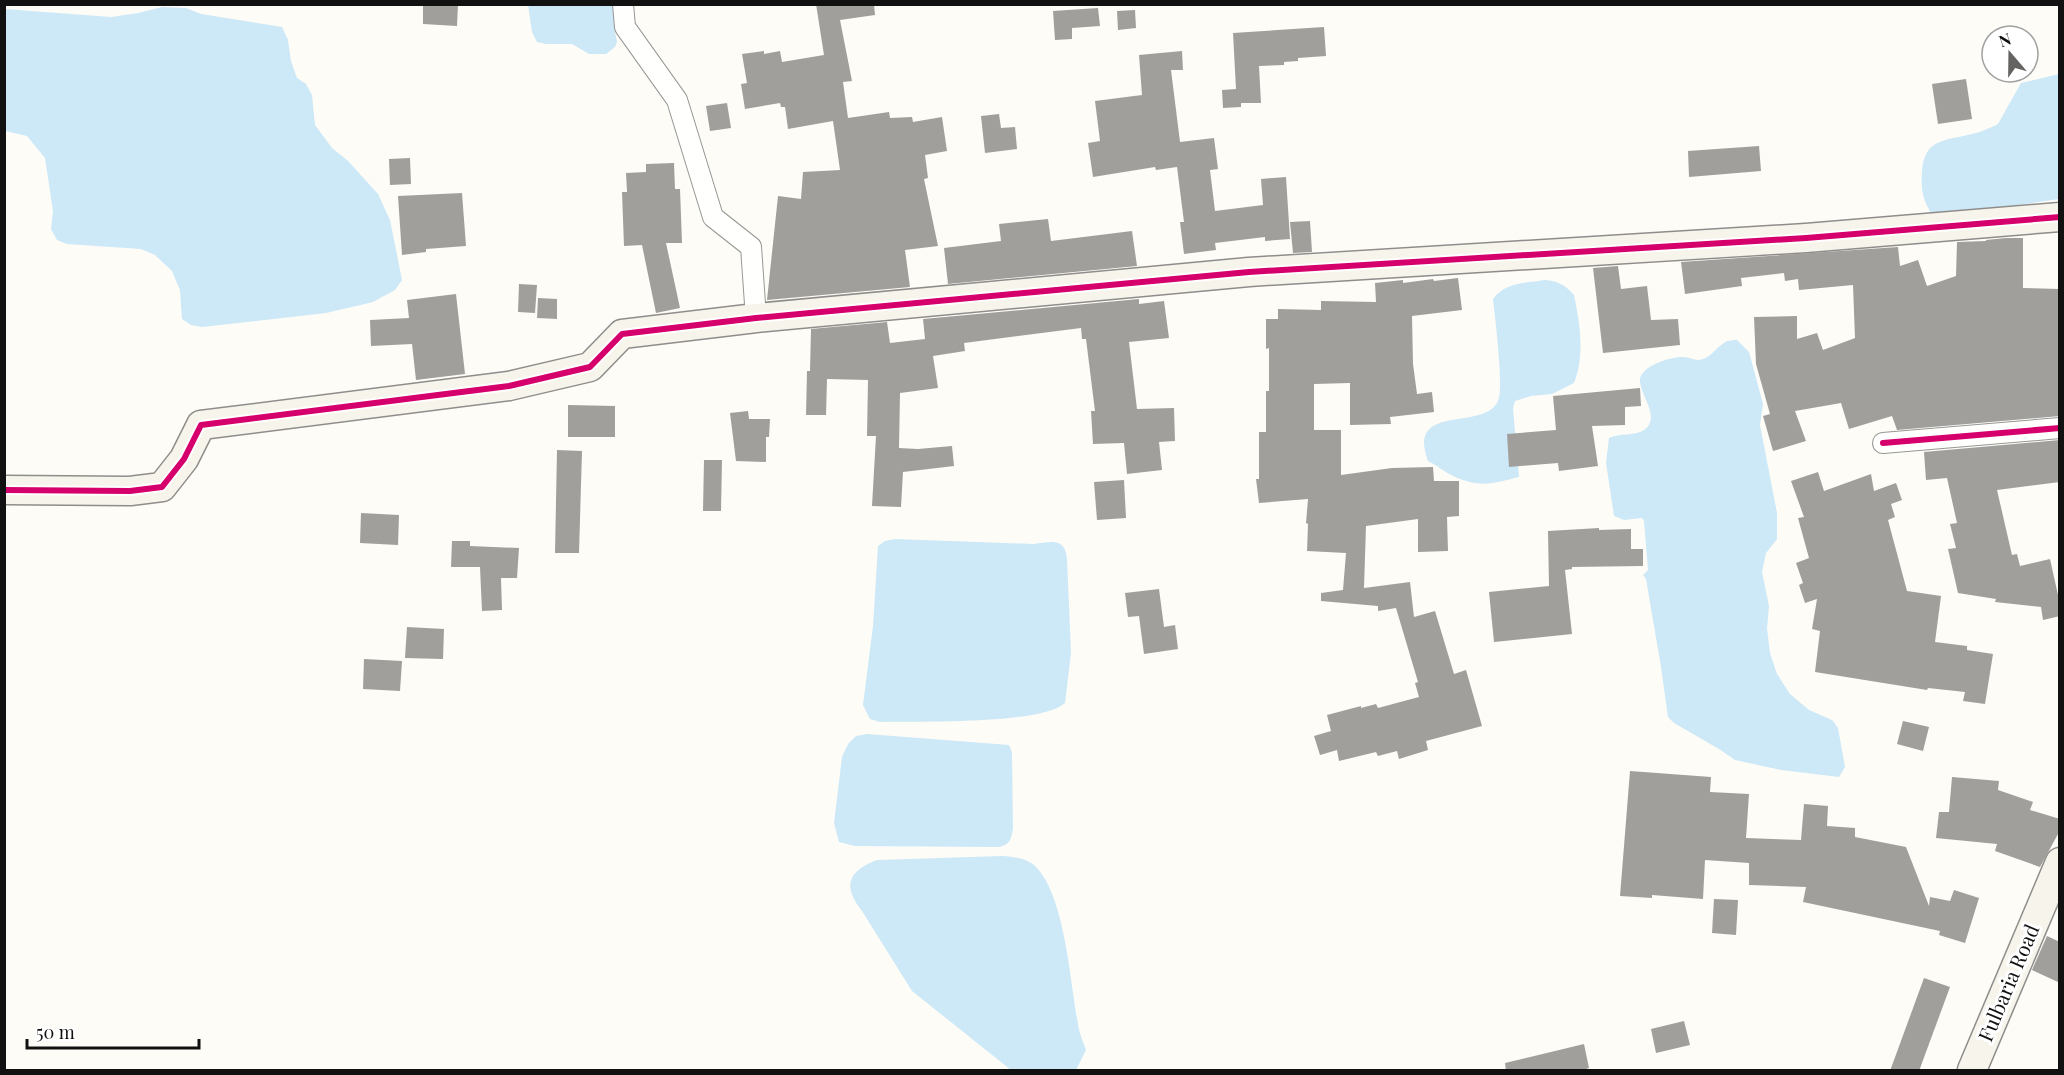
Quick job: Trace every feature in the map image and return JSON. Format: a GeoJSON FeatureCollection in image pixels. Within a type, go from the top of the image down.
{"type":"FeatureCollection","features":[{"type":"Feature","properties":{"kind":"street"},"geometry":{"type":"LineString","coordinates":[[623,4],[625,27],[677,100],[713,217],[751,247],[756,318]]}},
{"type":"Feature","properties":{"kind":"street"},"geometry":{"type":"LineString","coordinates":[[4,490],[130,491],[162,487],[184,459],[201,425],[509,386],[590,367],[622,334],[756,318],[1249,272],[1806,238],[2060,217]]}},
{"type":"Feature","properties":{"kind":"street"},"geometry":{"type":"LineString","coordinates":[[1883,443],[2060,428]]}},
{"type":"Feature","properties":{"kind":"street","name":"Fulbaria Road"},"geometry":{"type":"LineString","coordinates":[[1972,1071],[2060,862]]}},
{"type":"Feature","properties":{"kind":"water"},"geometry":{"type":"Polygon","coordinates":[[[528,5],[613,5],[617,42],[615,47],[606,54],[589,54],[572,44],[537,42],[532,32],[528,5]]]}},
{"type":"Feature","properties":{"kind":"water"},"geometry":{"type":"Polygon","coordinates":[[[162,7],[186,8],[201,14],[282,27],[288,40],[291,61],[297,78],[306,84],[312,95],[315,125],[332,148],[348,161],[378,194],[390,220],[402,280],[395,290],[373,302],[326,313],[202,327],[191,325],[182,319],[180,290],[172,271],[155,255],[141,249],[67,244],[57,240],[51,229],[53,211],[45,158],[27,136],[5,131],[5,9],[111,17],[162,7]]]}},
{"type":"Feature","properties":{"kind":"water"},"geometry":{"type":"Polygon","coordinates":[[[2059,74],[2059,199],[1945,216],[1931,213],[1922,188],[1924,161],[1927,153],[1932,147],[1945,140],[1979,132],[1998,124],[2020,84],[2040,84],[2040,78],[2059,74]]]}},
{"type":"Feature","properties":{"kind":"water"},"geometry":{"type":"Polygon","coordinates":[[[1545,280],[1561,284],[1574,295],[1580,328],[1580,350],[1574,383],[1552,394],[1531,396],[1515,401],[1513,408],[1519,477],[1485,484],[1453,476],[1428,461],[1424,443],[1428,431],[1437,424],[1490,410],[1498,401],[1500,368],[1493,299],[1510,286],[1545,280]]]}},
{"type":"Feature","properties":{"kind":"water"},"geometry":{"type":"Polygon","coordinates":[[[1737,340],[1749,352],[1763,404],[1760,425],[1777,513],[1777,539],[1766,553],[1762,572],[1769,606],[1767,629],[1770,653],[1777,674],[1790,694],[1809,710],[1832,720],[1838,728],[1845,767],[1839,777],[1781,770],[1735,760],[1674,723],[1668,717],[1646,579],[1643,575],[1648,570],[1644,521],[1642,518],[1624,520],[1614,516],[1606,463],[1609,438],[1641,432],[1649,425],[1651,419],[1649,407],[1640,382],[1644,371],[1672,358],[1702,359],[1726,342],[1737,340]]]}},
{"type":"Feature","properties":{"kind":"water"},"geometry":{"type":"Polygon","coordinates":[[[895,539],[1034,544],[1056,542],[1060,544],[1066,552],[1067,559],[1071,653],[1065,703],[1052,710],[1006,718],[880,722],[870,719],[863,705],[873,626],[878,546],[885,541],[895,539]]]}},
{"type":"Feature","properties":{"kind":"water"},"geometry":{"type":"Polygon","coordinates":[[[867,734],[1009,745],[1012,752],[1013,829],[1012,836],[1006,845],[999,847],[855,846],[839,842],[834,823],[842,757],[848,744],[856,736],[867,734]]]}},
{"type":"Feature","properties":{"kind":"water"},"geometry":{"type":"Polygon","coordinates":[[[1003,856],[1023,859],[1034,865],[1053,896],[1065,939],[1079,1027],[1086,1050],[1076,1070],[1011,1070],[912,991],[856,902],[850,887],[854,874],[877,860],[1003,856]]]}},
{"type":"Feature","properties":{"kind":"building"},"geometry":{"type":"Polygon","coordinates":[[[423,4],[458,4],[457,26],[423,24],[423,4]]]}},
{"type":"Feature","properties":{"kind":"building"},"geometry":{"type":"Polygon","coordinates":[[[816,4],[874,4],[875,15],[840,20],[852,81],[843,82],[848,118],[889,112],[890,118],[912,117],[913,122],[942,117],[947,151],[925,155],[928,178],[924,179],[938,246],[905,250],[910,287],[767,300],[778,196],[801,199],[803,172],[840,170],[833,121],[788,129],[785,107],[781,107],[780,103],[745,109],[741,84],[747,83],[742,54],[780,51],[782,62],[824,55],[816,4]]]}},
{"type":"Feature","properties":{"kind":"building"},"geometry":{"type":"Polygon","coordinates":[[[1098,8],[1100,26],[1072,28],[1072,39],[1055,40],[1053,11],[1098,8]]]}},
{"type":"Feature","properties":{"kind":"building"},"geometry":{"type":"Polygon","coordinates":[[[1135,10],[1136,28],[1118,30],[1117,11],[1135,10]]]}},
{"type":"Feature","properties":{"kind":"building"},"geometry":{"type":"Polygon","coordinates":[[[1324,27],[1326,56],[1298,58],[1298,61],[1284,62],[1284,65],[1259,66],[1261,103],[1241,103],[1241,107],[1223,108],[1222,90],[1236,89],[1233,33],[1324,27]]]}},
{"type":"Feature","properties":{"kind":"building"},"geometry":{"type":"Polygon","coordinates":[[[1182,51],[1183,70],[1171,70],[1180,142],[1214,138],[1218,169],[1210,170],[1215,211],[1263,205],[1261,179],[1286,177],[1290,239],[1265,241],[1265,237],[1215,243],[1216,250],[1184,254],[1180,222],[1184,222],[1177,167],[1156,170],[1155,167],[1093,177],[1088,143],[1100,141],[1095,101],[1142,95],[1139,55],[1182,51]]]}},
{"type":"Feature","properties":{"kind":"building"},"geometry":{"type":"Polygon","coordinates":[[[1966,79],[1972,119],[1938,124],[1932,84],[1966,79]]]}},
{"type":"Feature","properties":{"kind":"building"},"geometry":{"type":"Polygon","coordinates":[[[727,103],[731,128],[710,131],[706,106],[727,103]]]}},
{"type":"Feature","properties":{"kind":"building"},"geometry":{"type":"Polygon","coordinates":[[[999,114],[1001,128],[1015,127],[1017,149],[985,153],[981,116],[999,114]]]}},
{"type":"Feature","properties":{"kind":"building"},"geometry":{"type":"Polygon","coordinates":[[[1759,146],[1761,171],[1689,177],[1688,151],[1759,146]]]}},
{"type":"Feature","properties":{"kind":"building"},"geometry":{"type":"Polygon","coordinates":[[[410,158],[411,184],[390,185],[389,159],[410,158]]]}},
{"type":"Feature","properties":{"kind":"building"},"geometry":{"type":"Polygon","coordinates":[[[674,163],[675,189],[680,189],[682,243],[666,243],[680,308],[656,313],[642,245],[624,246],[622,192],[627,192],[626,173],[646,172],[646,164],[674,163]]]}},
{"type":"Feature","properties":{"kind":"building"},"geometry":{"type":"Polygon","coordinates":[[[462,193],[466,246],[426,249],[426,252],[402,255],[398,196],[462,193]]]}},
{"type":"Feature","properties":{"kind":"building"},"geometry":{"type":"Polygon","coordinates":[[[1048,219],[1051,241],[1132,231],[1137,266],[948,284],[944,248],[1001,241],[999,224],[1048,219]]]}},
{"type":"Feature","properties":{"kind":"building"},"geometry":{"type":"Polygon","coordinates":[[[1310,221],[1312,252],[1293,253],[1290,222],[1310,221]]]}},
{"type":"Feature","properties":{"kind":"building"},"geometry":{"type":"Polygon","coordinates":[[[2023,238],[2023,288],[2060,289],[2060,416],[1897,430],[1892,416],[1849,429],[1841,403],[1795,411],[1806,441],[1773,451],[1763,416],[1770,414],[1756,364],[1754,317],[1797,316],[1797,339],[1817,333],[1823,350],[1855,338],[1853,285],[1799,290],[1798,279],[1785,281],[1784,273],[1741,278],[1742,286],[1685,294],[1681,262],[1898,247],[1900,266],[1918,260],[1927,286],[1956,276],[1957,242],[2023,238]]]}},
{"type":"Feature","properties":{"kind":"building"},"geometry":{"type":"Polygon","coordinates":[[[1618,266],[1621,289],[1647,286],[1651,320],[1678,319],[1680,345],[1603,353],[1593,268],[1618,266]]]}},
{"type":"Feature","properties":{"kind":"building"},"geometry":{"type":"Polygon","coordinates":[[[1458,278],[1462,310],[1412,316],[1413,364],[1417,394],[1432,392],[1434,412],[1390,417],[1391,424],[1350,425],[1350,383],[1314,384],[1314,430],[1341,430],[1341,475],[1392,468],[1433,467],[1434,481],[1459,481],[1459,516],[1447,517],[1448,551],[1418,552],[1418,519],[1366,526],[1364,588],[1410,582],[1414,617],[1435,611],[1454,674],[1466,670],[1482,726],[1426,741],[1428,750],[1399,759],[1397,751],[1378,756],[1376,752],[1339,761],[1337,750],[1320,755],[1314,736],[1331,731],[1327,715],[1361,706],[1361,708],[1376,704],[1378,708],[1419,697],[1415,683],[1418,682],[1396,608],[1378,611],[1378,606],[1321,601],[1321,593],[1343,590],[1346,553],[1307,551],[1308,499],[1259,503],[1256,479],[1259,479],[1259,432],[1266,432],[1266,391],[1269,391],[1266,319],[1278,319],[1278,309],[1321,310],[1321,301],[1376,302],[1375,283],[1458,278]]]}},
{"type":"Feature","properties":{"kind":"building"},"geometry":{"type":"Polygon","coordinates":[[[519,284],[537,285],[535,313],[518,312],[519,284]]]}},
{"type":"Feature","properties":{"kind":"building"},"geometry":{"type":"Polygon","coordinates":[[[456,294],[465,374],[416,380],[412,344],[371,346],[370,320],[409,318],[407,300],[456,294]]]}},
{"type":"Feature","properties":{"kind":"building"},"geometry":{"type":"Polygon","coordinates":[[[538,298],[557,299],[557,319],[537,318],[538,298]]]}},
{"type":"Feature","properties":{"kind":"building"},"geometry":{"type":"Polygon","coordinates":[[[1139,299],[1139,304],[1164,301],[1169,338],[1129,342],[1137,409],[1174,408],[1175,441],[1159,442],[1162,470],[1127,474],[1124,443],[1093,444],[1091,411],[1095,411],[1086,339],[1082,339],[1081,328],[964,343],[965,351],[933,356],[938,388],[900,393],[899,448],[952,446],[954,466],[903,472],[901,507],[872,506],[876,436],[867,436],[868,380],[827,379],[826,415],[806,415],[811,329],[887,322],[890,343],[925,339],[923,319],[1139,299]]]}},
{"type":"Feature","properties":{"kind":"building"},"geometry":{"type":"Polygon","coordinates":[[[1640,388],[1641,406],[1625,407],[1625,425],[1592,426],[1598,466],[1559,471],[1558,463],[1509,467],[1507,434],[1556,430],[1553,396],[1640,388]]]}},
{"type":"Feature","properties":{"kind":"building"},"geometry":{"type":"Polygon","coordinates":[[[568,405],[615,406],[615,437],[568,437],[568,405]]]}},
{"type":"Feature","properties":{"kind":"building"},"geometry":{"type":"Polygon","coordinates":[[[748,411],[749,419],[770,419],[769,437],[766,437],[766,462],[736,461],[730,413],[748,411]]]}},
{"type":"Feature","properties":{"kind":"building"},"geometry":{"type":"Polygon","coordinates":[[[2060,440],[2060,482],[1997,490],[2012,555],[2017,554],[2020,566],[2050,559],[2060,604],[2060,616],[2043,620],[2041,607],[1995,602],[1996,599],[1958,593],[1948,549],[1956,548],[1950,524],[1957,523],[1947,478],[1926,480],[1924,452],[2060,440]]]}},
{"type":"Feature","properties":{"kind":"building"},"geometry":{"type":"Polygon","coordinates":[[[557,450],[582,451],[579,553],[555,553],[557,450]]]}},
{"type":"Feature","properties":{"kind":"building"},"geometry":{"type":"Polygon","coordinates":[[[704,460],[722,460],[721,511],[703,511],[704,460]]]}},
{"type":"Feature","properties":{"kind":"building"},"geometry":{"type":"Polygon","coordinates":[[[1818,472],[1824,491],[1871,474],[1874,491],[1896,483],[1902,500],[1891,504],[1895,517],[1888,520],[1907,591],[1941,596],[1935,642],[1967,646],[1967,650],[1993,654],[1985,704],[1963,701],[1965,692],[1928,688],[1927,690],[1815,672],[1820,631],[1812,629],[1817,599],[1805,603],[1799,585],[1803,583],[1796,563],[1809,558],[1798,518],[1804,517],[1791,481],[1818,472]]]}},
{"type":"Feature","properties":{"kind":"building"},"geometry":{"type":"Polygon","coordinates":[[[1124,480],[1126,518],[1097,520],[1094,482],[1124,480]]]}},
{"type":"Feature","properties":{"kind":"building"},"geometry":{"type":"Polygon","coordinates":[[[361,513],[399,515],[398,545],[360,543],[361,513]]]}},
{"type":"Feature","properties":{"kind":"building"},"geometry":{"type":"Polygon","coordinates":[[[1599,528],[1599,530],[1631,529],[1631,549],[1643,549],[1643,566],[1572,567],[1572,569],[1565,570],[1572,634],[1494,642],[1489,592],[1549,586],[1548,531],[1599,528]]]}},
{"type":"Feature","properties":{"kind":"building"},"geometry":{"type":"Polygon","coordinates":[[[452,541],[470,541],[470,546],[519,548],[517,578],[501,578],[502,610],[482,611],[480,567],[451,567],[452,541]]]}},
{"type":"Feature","properties":{"kind":"building"},"geometry":{"type":"Polygon","coordinates":[[[1159,589],[1164,627],[1175,625],[1178,649],[1144,654],[1139,616],[1128,617],[1125,593],[1159,589]]]}},
{"type":"Feature","properties":{"kind":"building"},"geometry":{"type":"Polygon","coordinates":[[[407,627],[444,629],[443,659],[405,658],[407,627]]]}},
{"type":"Feature","properties":{"kind":"building"},"geometry":{"type":"Polygon","coordinates":[[[364,659],[402,661],[400,691],[363,689],[364,659]]]}},
{"type":"Feature","properties":{"kind":"building"},"geometry":{"type":"Polygon","coordinates":[[[1903,721],[1929,727],[1923,751],[1897,744],[1903,721]]]}},
{"type":"Feature","properties":{"kind":"building"},"geometry":{"type":"Polygon","coordinates":[[[1630,771],[1711,777],[1710,792],[1749,794],[1746,838],[1801,840],[1804,804],[1828,806],[1827,826],[1855,828],[1855,837],[1906,847],[1929,906],[1930,897],[1950,901],[1954,890],[1979,898],[1965,943],[1939,935],[1940,931],[1803,902],[1806,887],[1749,885],[1749,863],[1705,860],[1703,899],[1652,895],[1652,898],[1620,896],[1630,771]]]}},
{"type":"Feature","properties":{"kind":"building"},"geometry":{"type":"Polygon","coordinates":[[[1952,777],[1999,781],[1998,790],[2033,802],[2030,810],[2060,819],[2058,834],[2040,867],[1995,851],[1997,844],[1936,838],[1939,812],[1949,812],[1952,777]]]}},
{"type":"Feature","properties":{"kind":"building"},"geometry":{"type":"Polygon","coordinates":[[[1714,899],[1738,900],[1736,935],[1712,933],[1714,899]]]}},
{"type":"Feature","properties":{"kind":"building"},"geometry":{"type":"Polygon","coordinates":[[[2047,936],[2060,942],[2060,983],[2032,970],[2047,936]]]}},
{"type":"Feature","properties":{"kind":"building"},"geometry":{"type":"Polygon","coordinates":[[[1924,978],[1950,987],[1919,1071],[1890,1071],[1924,978]]]}},
{"type":"Feature","properties":{"kind":"building"},"geometry":{"type":"Polygon","coordinates":[[[1684,1021],[1690,1045],[1656,1053],[1651,1029],[1684,1021]]]}},
{"type":"Feature","properties":{"kind":"building"},"geometry":{"type":"Polygon","coordinates":[[[1584,1044],[1589,1068],[1579,1071],[1506,1071],[1505,1063],[1584,1044]]]}},
{"type":"Feature","properties":{"kind":"cycle path"},"geometry":{"type":"LineString","coordinates":[[4,490],[130,491],[162,487],[184,459],[201,425],[509,386],[590,367],[622,334],[756,318],[1249,272],[1806,238],[2060,217]]}},
{"type":"Feature","properties":{"kind":"cycle path"},"geometry":{"type":"LineString","coordinates":[[1883,443],[2060,428]]}}]}
